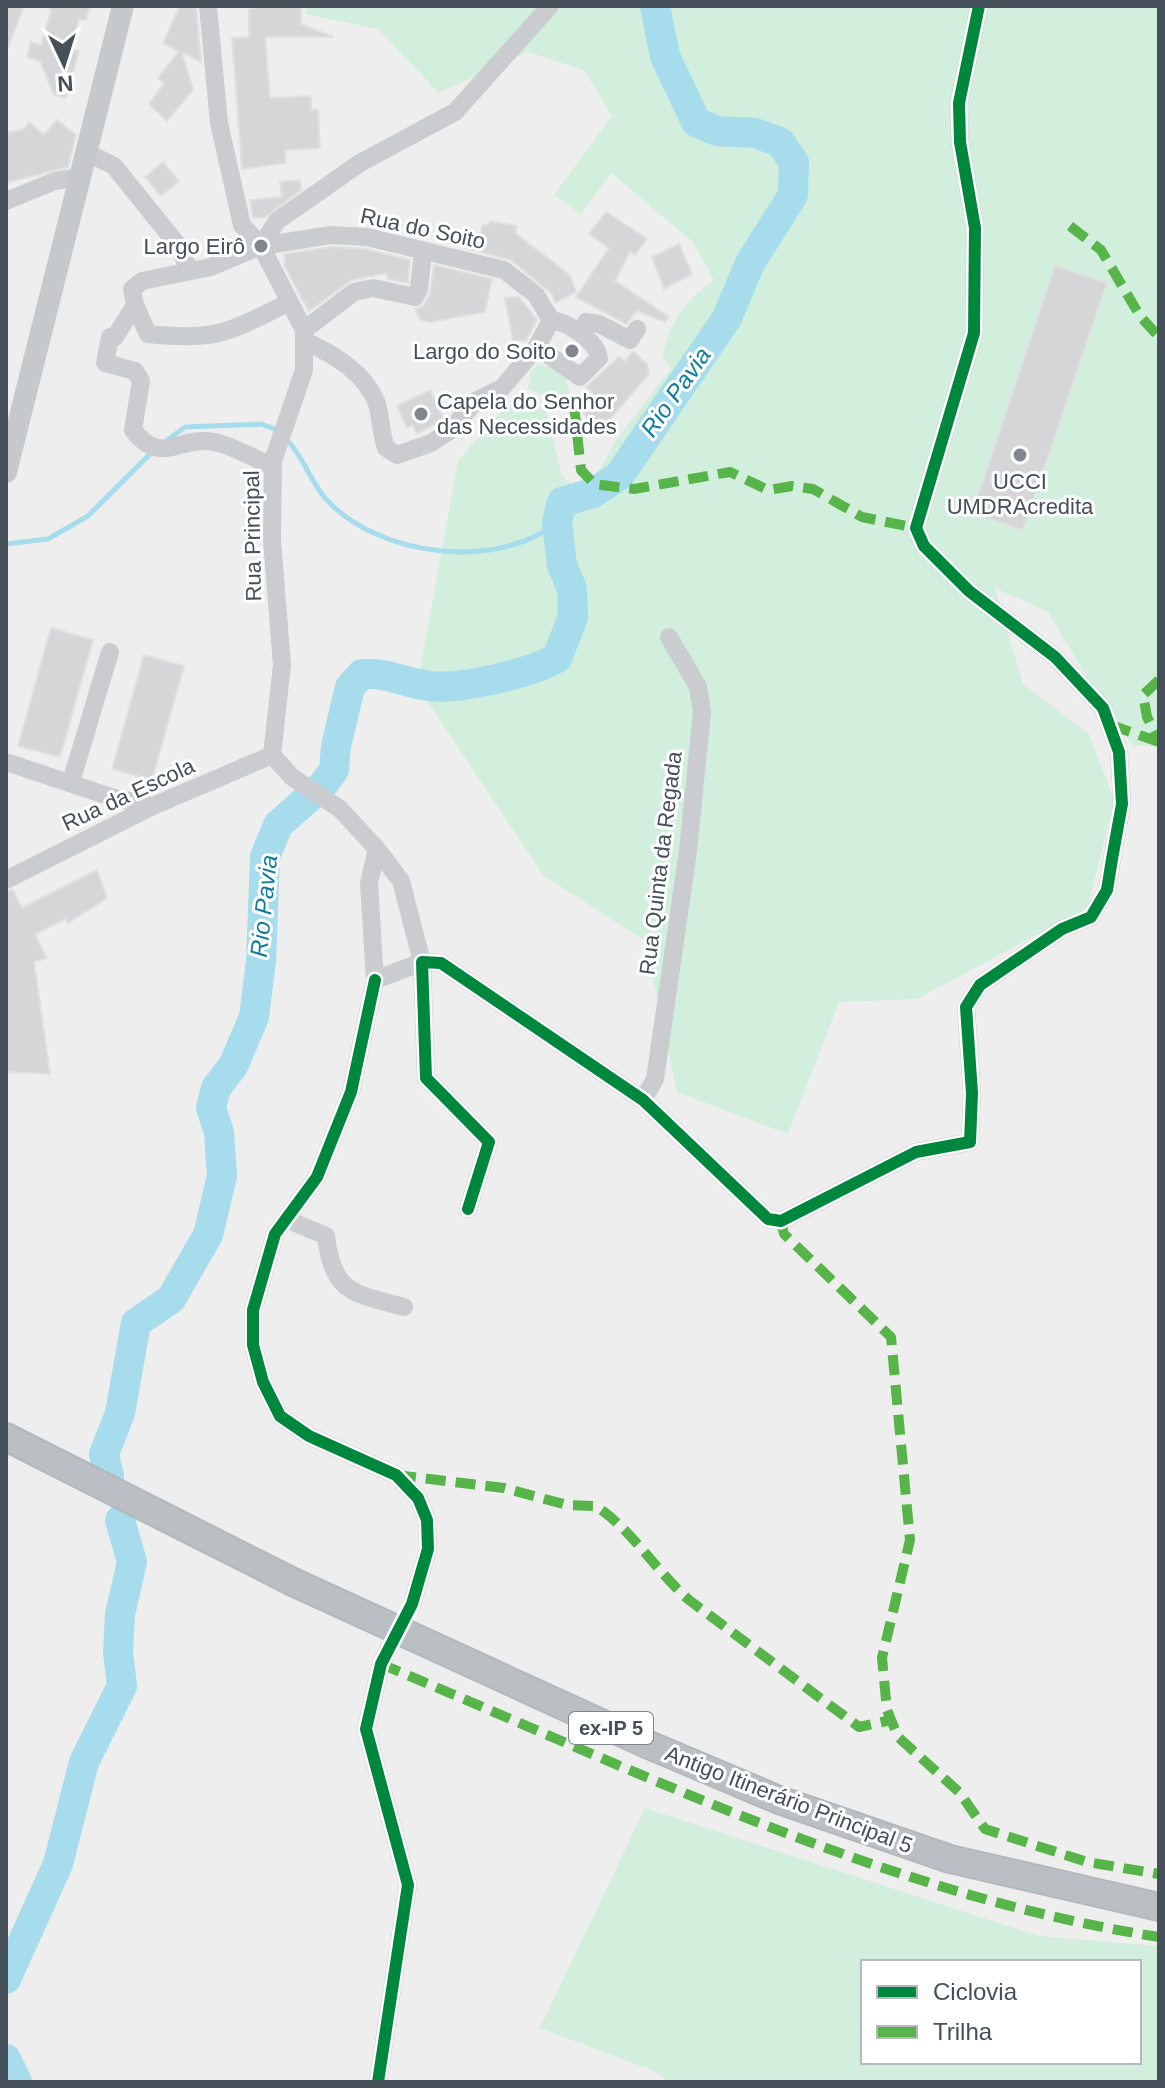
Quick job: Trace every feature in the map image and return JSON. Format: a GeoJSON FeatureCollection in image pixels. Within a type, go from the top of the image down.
{"type":"FeatureCollection","features":[{"type":"Feature","properties":{"kind":"highway","name":"Antigo Itinerário Principal 5"},"geometry":{"type":"LineString","coordinates":[[6,1437],[401,1632],[649,1745],[779,1800],[950,1859],[1159,1907]]}},
{"type":"Feature","properties":{"kind":"highway","name":"Antigo Itinerário Principal 5"},"geometry":{"type":"LineString","coordinates":[[6,1446],[88,1480]]}},
{"type":"Feature","properties":{"kind":"main road"},"geometry":{"type":"LineString","coordinates":[[6,472],[123,6]]}},
{"type":"Feature","properties":{"kind":"street"},"geometry":{"type":"LineString","coordinates":[[208,6],[219,123],[242,225],[261,246],[305,335],[363,379],[376,403],[386,448],[397,455],[431,443],[448,432],[477,400],[502,388],[537,347],[551,320],[580,333],[600,353],[584,376],[577,375],[537,347]]}},
{"type":"Feature","properties":{"kind":"street"},"geometry":{"type":"LineString","coordinates":[[261,246],[277,221],[360,163],[455,112],[550,6]]}},
{"type":"Feature","properties":{"kind":"street"},"geometry":{"type":"LineString","coordinates":[[375,980],[422,962],[441,963],[643,1100],[768,1219],[781,1221],[916,1152],[970,1142],[972,1093],[966,1007],[980,985],[1062,929],[1091,917],[1107,890],[1122,804],[1119,752],[1103,708],[1055,657],[969,591],[924,546],[916,528],[974,333],[975,228],[960,142],[959,103],[979,6]]}},
{"type":"Feature","properties":{"kind":"street"},"geometry":{"type":"LineString","coordinates":[[88,153],[114,166],[176,243],[190,270]]}},
{"type":"Feature","properties":{"kind":"street"},"geometry":{"type":"LineString","coordinates":[[6,201],[55,181],[81,177]]}},
{"type":"Feature","properties":{"kind":"street","name":"Rua do Soito"},"geometry":{"type":"LineString","coordinates":[[135,305],[132,289],[142,281],[211,267],[261,246],[331,235],[367,237],[504,270],[536,295],[551,320]]}},
{"type":"Feature","properties":{"kind":"street"},"geometry":{"type":"LineString","coordinates":[[305,335],[354,292],[373,288],[415,297],[419,289],[423,252]]}},
{"type":"Feature","properties":{"kind":"street"},"geometry":{"type":"LineString","coordinates":[[135,305],[148,334],[196,339],[225,334],[288,303]]}},
{"type":"Feature","properties":{"kind":"street"},"geometry":{"type":"LineString","coordinates":[[135,305],[115,337],[110,337],[105,363],[135,371],[141,381],[133,430],[145,444],[167,450],[197,441],[214,442],[273,467]]}},
{"type":"Feature","properties":{"kind":"street"},"geometry":{"type":"LineString","coordinates":[[580,333],[586,322],[599,324],[630,340],[637,329]]}},
{"type":"Feature","properties":{"kind":"street","name":"Rua Principal"},"geometry":{"type":"LineString","coordinates":[[272,755],[282,665],[272,540],[273,467],[304,370],[305,335]]}},
{"type":"Feature","properties":{"kind":"street","name":"Rua Quinta da Regada"},"geometry":{"type":"LineString","coordinates":[[643,1100],[655,1079],[688,851],[701,723],[698,687],[669,637]]}},
{"type":"Feature","properties":{"kind":"street"},"geometry":{"type":"LineString","coordinates":[[71,782],[110,652]]}},
{"type":"Feature","properties":{"kind":"street"},"geometry":{"type":"LineString","coordinates":[[272,755],[292,777],[340,809],[401,881],[422,962],[426,1078],[489,1142],[468,1209]]}},
{"type":"Feature","properties":{"kind":"street","name":"Rua da Escola"},"geometry":{"type":"LineString","coordinates":[[6,880],[153,806],[272,755]]}},
{"type":"Feature","properties":{"kind":"street"},"geometry":{"type":"LineString","coordinates":[[6,762],[111,797],[153,806]]}},
{"type":"Feature","properties":{"kind":"street"},"geometry":{"type":"LineString","coordinates":[[377,849],[369,883],[375,980],[351,1092],[317,1177],[275,1234],[253,1310],[253,1345],[263,1382],[280,1416],[309,1436],[396,1475],[418,1498],[427,1520],[428,1549],[412,1604]]}},
{"type":"Feature","properties":{"kind":"street"},"geometry":{"type":"LineString","coordinates":[[286,1219],[326,1236],[331,1270],[339,1282],[364,1297],[404,1307]]}},
{"type":"Feature","properties":{"kind":"street"},"geometry":{"type":"LineString","coordinates":[[378,2082],[408,1885],[366,1729],[381,1664],[390,1646]]}},
{"type":"Feature","properties":{"kind":"green space"},"geometry":{"type":"Polygon","coordinates":[[[305,6],[1159,6],[1159,746],[1135,746],[1089,694],[1085,674],[1048,612],[995,588],[1023,684],[1089,734],[1114,800],[1088,907],[917,999],[839,1002],[788,1134],[677,1092],[645,941],[543,875],[417,686],[458,461],[501,412],[516,402],[533,404],[546,412],[562,476],[573,486],[597,475],[616,440],[671,369],[663,356],[670,332],[681,312],[695,295],[714,280],[693,242],[611,173],[581,214],[554,195],[612,116],[584,70],[528,52],[439,93],[378,29],[306,14],[305,6]]]}},
{"type":"Feature","properties":{"kind":"green space"},"geometry":{"type":"Polygon","coordinates":[[[538,364],[562,371],[569,390],[568,401],[557,402],[528,388],[531,371],[538,364]]]}},
{"type":"Feature","properties":{"kind":"green space"},"geometry":{"type":"Polygon","coordinates":[[[645,1808],[1039,1936],[1159,1946],[1159,2082],[669,2082],[654,2071],[540,2028],[645,1808]]]}},
{"type":"Feature","properties":{"kind":"building"},"geometry":{"type":"Polygon","coordinates":[[[6,6],[24,6],[7,50],[6,49],[6,6]]]}},
{"type":"Feature","properties":{"kind":"building"},"geometry":{"type":"Polygon","coordinates":[[[49,6],[90,6],[86,20],[79,19],[70,49],[79,51],[66,98],[54,95],[40,61],[27,57],[31,42],[41,45],[51,11],[49,6]]]}},
{"type":"Feature","properties":{"kind":"building"},"geometry":{"type":"Polygon","coordinates":[[[180,6],[196,6],[201,62],[182,52],[193,90],[167,121],[149,104],[164,84],[158,78],[179,51],[163,43],[180,6]]]}},
{"type":"Feature","properties":{"kind":"building"},"geometry":{"type":"Polygon","coordinates":[[[301,6],[301,24],[334,37],[265,37],[270,98],[311,96],[311,110],[318,110],[320,148],[285,150],[286,163],[242,169],[232,38],[249,37],[249,9],[301,6]]]}},
{"type":"Feature","properties":{"kind":"building"},"geometry":{"type":"Polygon","coordinates":[[[57,120],[76,135],[68,167],[6,183],[6,133],[24,129],[29,122],[44,135],[57,120]]]}},
{"type":"Feature","properties":{"kind":"building"},"geometry":{"type":"Polygon","coordinates":[[[163,162],[179,181],[161,196],[145,177],[163,162]]]}},
{"type":"Feature","properties":{"kind":"building"},"geometry":{"type":"Polygon","coordinates":[[[300,180],[301,190],[266,217],[253,218],[250,200],[282,197],[280,182],[300,180]]]}},
{"type":"Feature","properties":{"kind":"building"},"geometry":{"type":"Polygon","coordinates":[[[606,212],[647,239],[635,255],[630,251],[615,281],[669,317],[665,322],[637,311],[626,324],[576,297],[609,248],[589,234],[606,212]]]}},
{"type":"Feature","properties":{"kind":"building"},"geometry":{"type":"Polygon","coordinates":[[[490,221],[517,226],[515,233],[570,275],[576,292],[555,303],[552,294],[511,260],[453,245],[455,236],[480,235],[483,225],[488,225],[490,221]]]}},
{"type":"Feature","properties":{"kind":"building"},"geometry":{"type":"Polygon","coordinates":[[[679,244],[692,274],[664,289],[652,257],[679,244]]]}},
{"type":"Feature","properties":{"kind":"building"},"geometry":{"type":"Polygon","coordinates":[[[332,247],[365,249],[410,260],[408,283],[388,279],[387,273],[352,280],[309,311],[284,265],[285,254],[332,247]]]}},
{"type":"Feature","properties":{"kind":"building"},"geometry":{"type":"Polygon","coordinates":[[[434,265],[492,279],[485,312],[430,322],[421,320],[415,309],[423,306],[430,294],[434,265]]]}},
{"type":"Feature","properties":{"kind":"building","name":"UCCI UMDRAcredita"},"geometry":{"type":"Polygon","coordinates":[[[1055,266],[1107,283],[1023,530],[972,513],[1055,266]]]}},
{"type":"Feature","properties":{"kind":"building"},"geometry":{"type":"Polygon","coordinates":[[[519,297],[537,320],[526,340],[513,341],[505,298],[519,297]]]}},
{"type":"Feature","properties":{"kind":"building"},"geometry":{"type":"Polygon","coordinates":[[[633,351],[647,364],[649,374],[605,425],[596,427],[584,414],[597,397],[586,387],[619,357],[625,361],[633,351]]]}},
{"type":"Feature","properties":{"kind":"building","name":"Capela do Senhor das Necessidades"},"geometry":{"type":"Polygon","coordinates":[[[430,390],[444,419],[417,434],[412,425],[407,428],[397,406],[430,390]]]}},
{"type":"Feature","properties":{"kind":"building"},"geometry":{"type":"Polygon","coordinates":[[[51,628],[93,640],[60,757],[18,746],[51,628]]]}},
{"type":"Feature","properties":{"kind":"building"},"geometry":{"type":"Polygon","coordinates":[[[144,655],[184,666],[152,780],[112,769],[144,655]]]}},
{"type":"Feature","properties":{"kind":"building"},"geometry":{"type":"Polygon","coordinates":[[[97,870],[107,898],[68,923],[66,919],[35,934],[47,958],[34,962],[50,1074],[6,1072],[6,892],[13,890],[22,908],[97,870]]]}},
{"type":"Feature","properties":{"kind":"waterway","name":"Rio Pavia"},"geometry":{"type":"LineString","coordinates":[[109,1476],[104,1454],[120,1413],[136,1323],[171,1299],[208,1235],[222,1176],[219,1132],[211,1108],[216,1088],[233,1066],[254,1017],[261,961],[265,857],[278,825],[322,786],[334,770],[336,746],[350,687],[362,674],[388,676],[429,686],[476,683],[513,675],[557,658],[573,617],[572,589],[562,565],[557,522],[562,502],[593,493],[619,476],[727,318],[750,263],[793,195],[794,162],[780,142],[755,133],[717,131],[696,122],[665,56],[655,6]]}},
{"type":"Feature","properties":{"kind":"waterway"},"geometry":{"type":"LineString","coordinates":[[166,441],[185,427],[261,424],[277,430]]}},
{"type":"Feature","properties":{"kind":"waterway"},"geometry":{"type":"LineString","coordinates":[[284,437],[325,498],[347,518],[374,533],[405,544],[471,552],[503,548],[532,538],[557,522]]}},
{"type":"Feature","properties":{"kind":"waterway"},"geometry":{"type":"LineString","coordinates":[[6,544],[48,539],[88,516],[152,452]]}},
{"type":"Feature","properties":{"kind":"waterway"},"geometry":{"type":"LineString","coordinates":[[6,1979],[58,1864],[84,1762],[122,1686],[118,1652],[120,1614],[132,1562],[120,1520]]}},
{"type":"Feature","properties":{"kind":"waterway"},"geometry":{"type":"LineString","coordinates":[[6,2059],[17,2082]]}},
{"type":"Feature","properties":{"kind":"marked path"},"geometry":{"type":"LineString","coordinates":[[1070,226],[1101,250],[1140,316],[1159,337]]}},
{"type":"Feature","properties":{"kind":"marked path"},"geometry":{"type":"LineString","coordinates":[[574,405],[581,470],[594,484],[634,489],[730,472],[768,490],[792,486],[813,489],[862,517],[916,528]]}},
{"type":"Feature","properties":{"kind":"marked path"},"geometry":{"type":"LineString","coordinates":[[1159,680],[1143,695],[1147,717],[1159,741]]}},
{"type":"Feature","properties":{"kind":"marked path"},"geometry":{"type":"LineString","coordinates":[[1111,725],[1159,742]]}},
{"type":"Feature","properties":{"kind":"marked path"},"geometry":{"type":"LineString","coordinates":[[781,1221],[784,1234],[891,1337],[910,1540],[882,1658],[887,1710],[898,1737],[959,1792],[985,1829],[1087,1862],[1159,1874]]}},
{"type":"Feature","properties":{"kind":"marked path"},"geometry":{"type":"LineString","coordinates":[[396,1475],[504,1488],[567,1505],[596,1506],[622,1527],[689,1600],[859,1727],[891,1720]]}},
{"type":"Feature","properties":{"kind":"marked path"},"geometry":{"type":"LineString","coordinates":[[381,1664],[666,1785],[860,1860],[1058,1918],[1159,1937]]}},
{"type":"Feature","properties":{"kind":"cycle path"},"geometry":{"type":"LineString","coordinates":[[468,1209],[489,1142],[426,1078],[422,962],[441,963],[643,1100],[768,1219],[781,1221],[916,1152],[970,1142],[972,1093],[966,1007],[980,985],[1062,929],[1091,917],[1107,890],[1122,804],[1119,752],[1103,708],[1055,657],[969,591],[924,546],[916,528],[974,333],[975,228],[960,142],[959,103],[979,6]]}},
{"type":"Feature","properties":{"kind":"cycle path"},"geometry":{"type":"LineString","coordinates":[[375,980],[351,1092],[317,1177],[275,1234],[253,1310],[253,1345],[263,1382],[280,1416],[309,1436],[396,1475],[418,1498],[427,1520],[428,1549],[412,1604],[381,1664],[366,1729],[408,1885],[378,2082]]}},
{"type":"Feature","properties":{"kind":"place","name":"Largo Eirô"},"geometry":{"type":"Point","coordinates":[261,246]}},
{"type":"Feature","properties":{"kind":"place","name":"Largo do Soito"},"geometry":{"type":"Point","coordinates":[572,351]}},
{"type":"Feature","properties":{"kind":"place","name":"Capela do Senhor das Necessidades"},"geometry":{"type":"Point","coordinates":[421,414]}},
{"type":"Feature","properties":{"kind":"place","name":"UCCI UMDRAcredita"},"geometry":{"type":"Point","coordinates":[1020,455]}}]}
